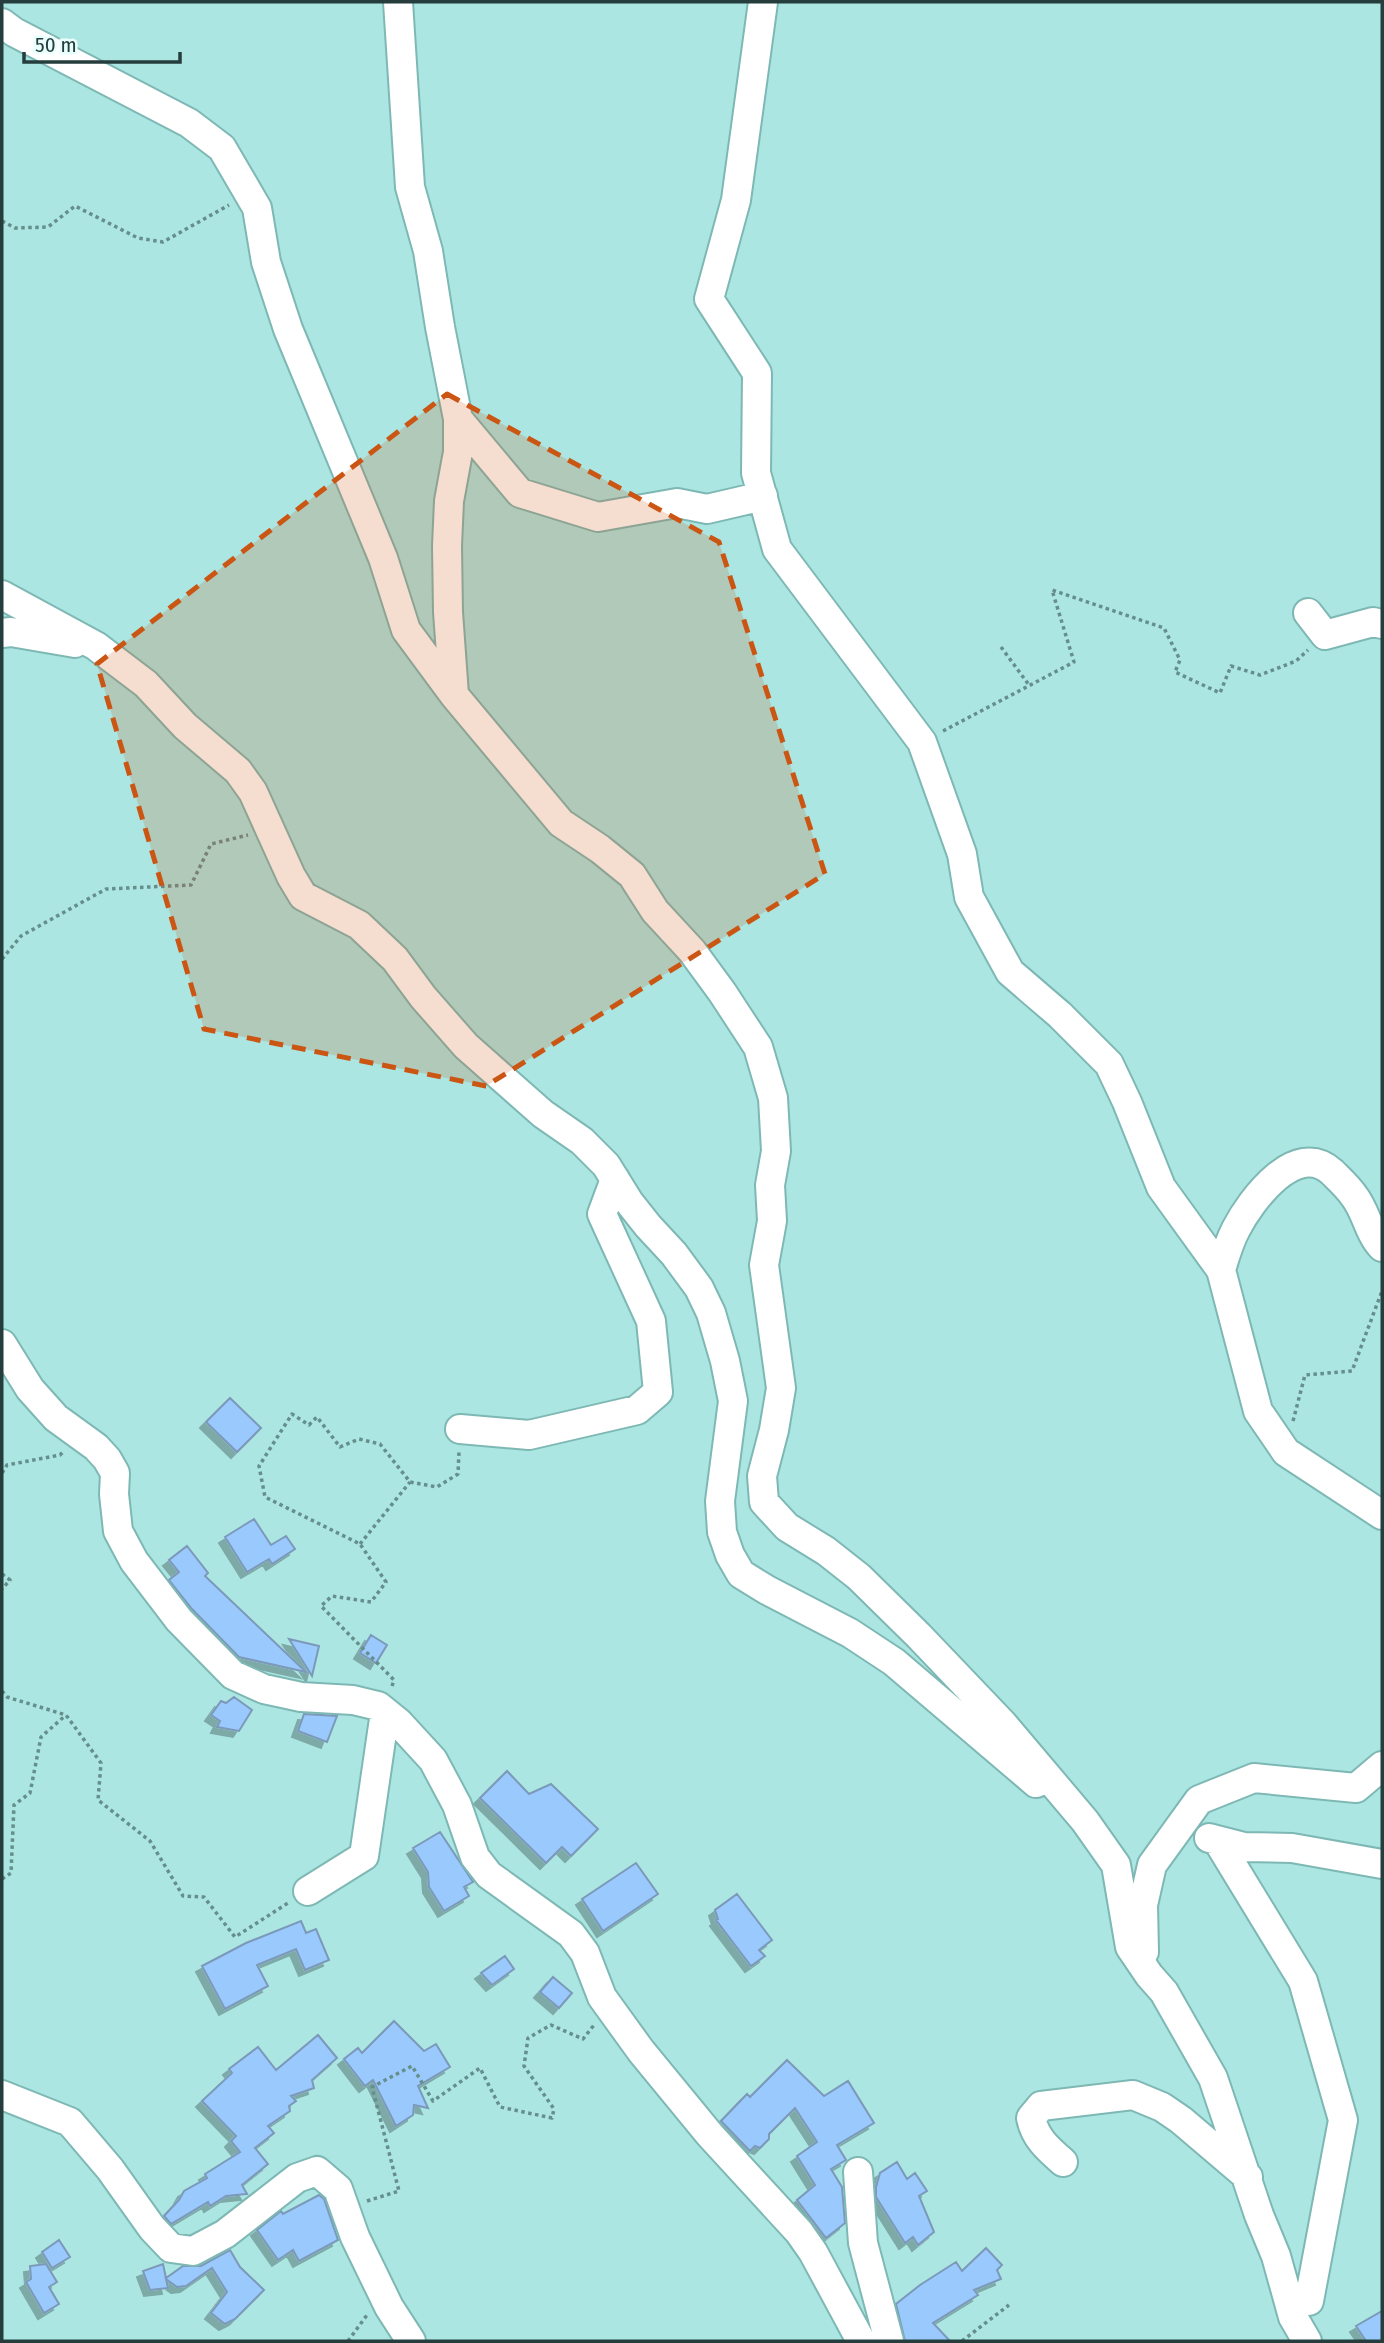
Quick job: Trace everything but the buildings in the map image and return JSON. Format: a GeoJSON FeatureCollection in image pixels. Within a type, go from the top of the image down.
{"type":"FeatureCollection","features":[{"type":"Feature","properties":{"kind":"street"},"geometry":{"type":"LineString","coordinates":[[398,2],[410,187],[428,251],[458,419],[458,452],[449,501],[447,546],[454,695]]}},
{"type":"Feature","properties":{"kind":"street"},"geometry":{"type":"LineString","coordinates":[[763,2],[736,200],[709,299],[757,373],[756,473],[777,549],[922,742],[962,854],[969,897],[1010,972],[1060,1015],[1109,1063],[1161,1186],[1221,1270],[1258,1411],[1286,1452],[1382,1515]]}},
{"type":"Feature","properties":{"kind":"street"},"geometry":{"type":"LineString","coordinates":[[2,23],[13,32],[189,122],[222,148],[257,208],[266,262],[288,329],[383,558],[406,630],[454,695],[561,823],[632,875],[655,911],[692,951],[758,1047],[773,1098],[776,1151],[770,1185],[772,1221],[764,1265],[781,1388],[762,1476],[764,1502],[786,1527],[826,1551],[877,1594],[1003,1724],[1085,1821],[1116,1864],[1130,1947],[1164,1992],[1213,2078],[1259,2215],[1276,2256],[1293,2317],[1307,2341]]}},
{"type":"Feature","properties":{"kind":"street"},"geometry":{"type":"LineString","coordinates":[[458,419],[520,493],[598,517],[677,503],[707,509],[762,496]]}},
{"type":"Feature","properties":{"kind":"street"},"geometry":{"type":"LineString","coordinates":[[2,595],[96,646],[146,684],[185,726],[238,771],[253,792],[291,876],[303,896],[359,925],[395,959],[423,997],[466,1046],[543,1114],[582,1141],[606,1165],[648,1226],[699,1287],[712,1313],[733,1401],[720,1501],[722,1532],[730,1555],[741,1574],[850,1633],[894,1662],[1025,1774],[1085,1821]]}},
{"type":"Feature","properties":{"kind":"street"},"geometry":{"type":"LineString","coordinates":[[1317,624],[1382,624]]}},
{"type":"Feature","properties":{"kind":"street"},"geometry":{"type":"LineString","coordinates":[[2,633],[11,632],[96,646]]}},
{"type":"Feature","properties":{"kind":"street"},"geometry":{"type":"LineString","coordinates":[[1221,1270],[1227,1247],[1247,1210],[1275,1178],[1295,1164],[1310,1161],[1329,1169],[1354,1196],[1382,1247]]}},
{"type":"Feature","properties":{"kind":"street"},"geometry":{"type":"LineString","coordinates":[[460,1429],[529,1434],[637,1410],[658,1392],[652,1321],[602,1214],[615,1179]]}},
{"type":"Feature","properties":{"kind":"street"},"geometry":{"type":"LineString","coordinates":[[2,1344],[30,1389],[56,1418],[96,1447],[107,1459],[115,1473],[118,1531],[134,1561],[179,1620],[233,1675],[264,1689],[301,1697],[353,1700],[378,1706],[399,1723],[433,1760],[457,1805],[475,1857],[489,1875],[571,1934],[585,1953],[603,1997],[640,2051],[710,2135],[799,2232],[813,2252],[861,2341]]}},
{"type":"Feature","properties":{"kind":"street"},"geometry":{"type":"LineString","coordinates":[[308,1891],[364,1856],[385,1712]]}},
{"type":"Feature","properties":{"kind":"street"},"geometry":{"type":"LineString","coordinates":[[1149,1975],[1143,1949],[1143,1905],[1152,1865],[1199,1800],[1254,1778],[1356,1788],[1382,1766]]}},
{"type":"Feature","properties":{"kind":"street"},"geometry":{"type":"LineString","coordinates":[[1177,1831],[1244,1847],[1292,1848],[1382,1864]]}},
{"type":"Feature","properties":{"kind":"street"},"geometry":{"type":"LineString","coordinates":[[1217,1840],[1303,1981],[1343,2120],[1309,2301]]}},
{"type":"Feature","properties":{"kind":"street"},"geometry":{"type":"LineString","coordinates":[[2,2095],[70,2122],[110,2169],[152,2228],[171,2248],[193,2251],[225,2234],[297,2178],[317,2171],[338,2189],[355,2237],[389,2307],[411,2341]]}},
{"type":"Feature","properties":{"kind":"street"},"geometry":{"type":"LineString","coordinates":[[1063,2162],[1046,2147],[1034,2131],[1031,2118],[1041,2106],[1133,2095],[1171,2113],[1248,2176]]}},
{"type":"Feature","properties":{"kind":"street"},"geometry":{"type":"LineString","coordinates":[[858,2172],[863,2243],[889,2341]]}},
{"type":"Feature","properties":{"kind":"path"},"geometry":{"type":"LineString","coordinates":[[2,221],[15,228],[48,227],[75,206],[138,238],[163,242],[249,194]]}},
{"type":"Feature","properties":{"kind":"path"},"geometry":{"type":"LineString","coordinates":[[922,742],[1074,662],[1052,590],[1164,628],[1180,660],[1175,672],[1220,693],[1231,666],[1260,675],[1296,661],[1317,624]]}},
{"type":"Feature","properties":{"kind":"path"},"geometry":{"type":"LineString","coordinates":[[1000,647],[1029,685]]}},
{"type":"Feature","properties":{"kind":"path"},"geometry":{"type":"LineString","coordinates":[[2,959],[21,936],[106,889],[191,885],[211,845],[270,830]]}},
{"type":"Feature","properties":{"kind":"path"},"geometry":{"type":"LineString","coordinates":[[1286,1452],[1305,1376],[1352,1371],[1382,1291]]}},
{"type":"Feature","properties":{"kind":"path"},"geometry":{"type":"LineString","coordinates":[[385,1712],[394,1680],[321,1606],[332,1596],[371,1602],[386,1582],[360,1544],[265,1497],[259,1466],[292,1414],[309,1425],[317,1417],[340,1447],[359,1439],[380,1444],[410,1482],[437,1487],[458,1474],[460,1429]]}},
{"type":"Feature","properties":{"kind":"path"},"geometry":{"type":"LineString","coordinates":[[2,1473],[7,1465],[60,1455],[79,1435]]}},
{"type":"Feature","properties":{"kind":"path"},"geometry":{"type":"LineString","coordinates":[[360,1544],[410,1482]]}},
{"type":"Feature","properties":{"kind":"path"},"geometry":{"type":"LineString","coordinates":[[2,1574],[10,1580],[2,1588]]}},
{"type":"Feature","properties":{"kind":"path"},"geometry":{"type":"LineString","coordinates":[[2,1691],[7,1697],[66,1715],[101,1763],[98,1800],[150,1841],[183,1896],[204,1897],[235,1937],[308,1891]]}},
{"type":"Feature","properties":{"kind":"path"},"geometry":{"type":"LineString","coordinates":[[2,1879],[10,1873],[15,1805],[30,1793],[41,1737],[66,1715]]}},
{"type":"Feature","properties":{"kind":"path"},"geometry":{"type":"LineString","coordinates":[[345,2208],[399,2191],[372,2087],[412,2066],[433,2101],[480,2068],[500,2106],[552,2118],[554,2109],[524,2066],[528,2038],[551,2025],[583,2039],[609,2007]]}},
{"type":"Feature","properties":{"kind":"path"},"geometry":{"type":"LineString","coordinates":[[962,2341],[1009,2305]]}},
{"type":"Feature","properties":{"kind":"highlighted area"},"geometry":{"type":"Polygon","coordinates":[[[447,394],[719,542],[825,874],[486,1086],[204,1029],[97,664],[447,394]]]}}]}
